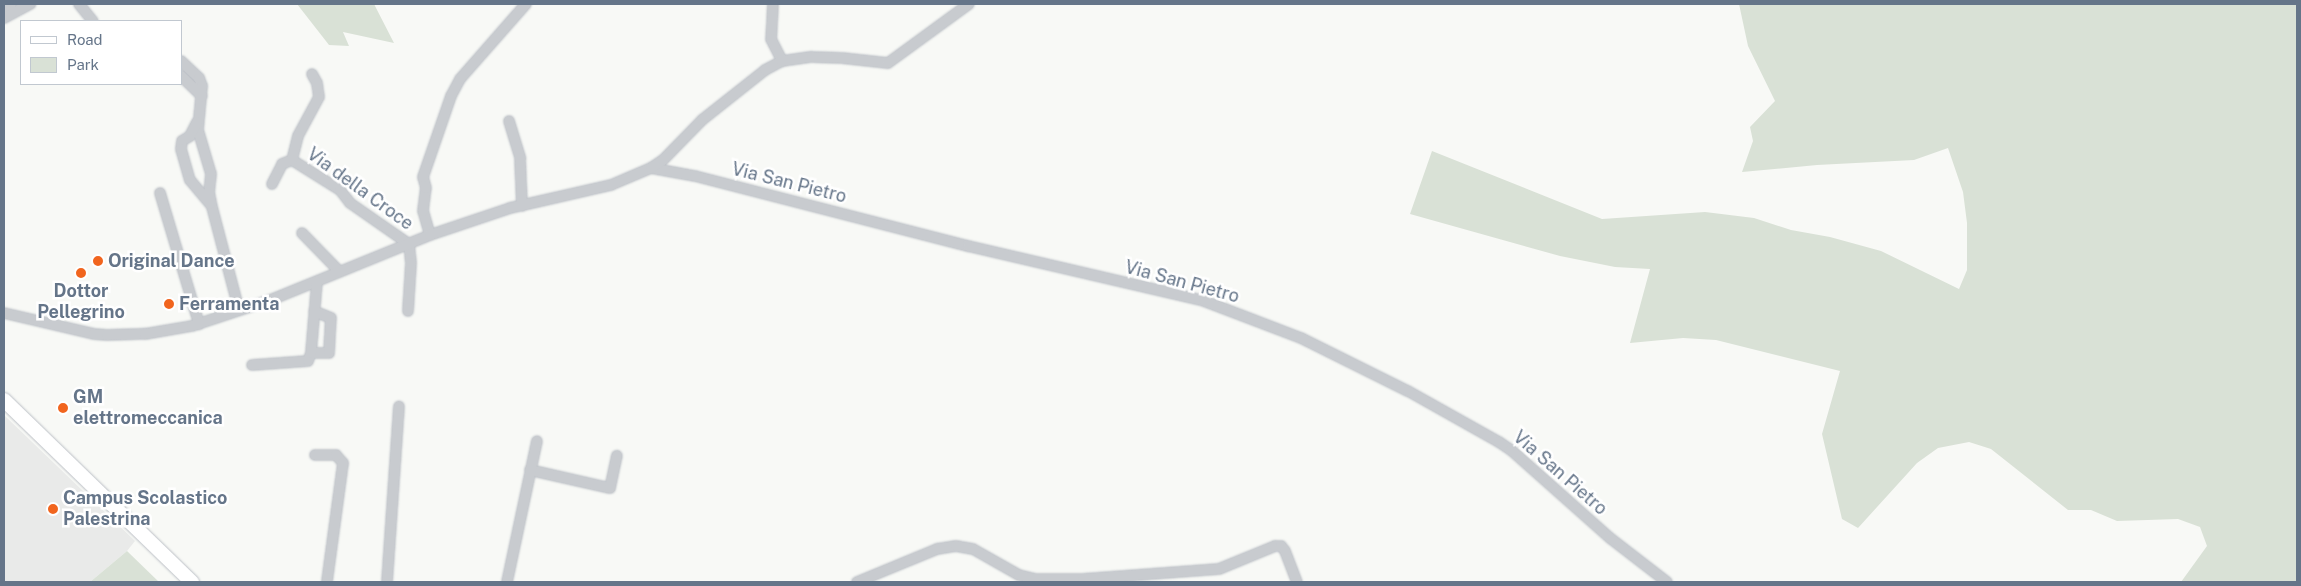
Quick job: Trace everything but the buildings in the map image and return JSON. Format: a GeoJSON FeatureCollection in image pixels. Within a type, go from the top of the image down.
{"type":"FeatureCollection","features":[{"type":"Feature","properties":{"kind":"street"},"geometry":{"type":"LineString","coordinates":[[4,8],[11,4]]}},
{"type":"Feature","properties":{"kind":"street"},"geometry":{"type":"LineString","coordinates":[[4,18],[30,4]]}},
{"type":"Feature","properties":{"kind":"street"},"geometry":{"type":"LineString","coordinates":[[80,4],[92,20]]}},
{"type":"Feature","properties":{"kind":"street","name":"Via della Croce"},"geometry":{"type":"LineString","coordinates":[[430,235],[423,211],[426,188],[423,177],[451,96],[460,79],[526,4]]}},
{"type":"Feature","properties":{"kind":"street"},"geometry":{"type":"LineString","coordinates":[[774,4],[771,39],[782,61],[812,57],[888,63],[969,4]]}},
{"type":"Feature","properties":{"kind":"street","name":"Via della Croce"},"geometry":{"type":"LineString","coordinates":[[4,313],[94,334],[107,335],[145,334],[199,324],[273,300],[430,235],[522,206],[611,185],[651,168],[663,160],[702,120],[765,70],[782,61]]}},
{"type":"Feature","properties":{"kind":"street"},"geometry":{"type":"LineString","coordinates":[[182,62],[199,78],[202,96],[198,130],[211,174],[209,192],[212,207],[239,310]]}},
{"type":"Feature","properties":{"kind":"street","name":"Via della Croce"},"geometry":{"type":"LineString","coordinates":[[292,160],[298,136],[319,97],[320,92],[312,74]]}},
{"type":"Feature","properties":{"kind":"street"},"geometry":{"type":"LineString","coordinates":[[182,77],[202,96]]}},
{"type":"Feature","properties":{"kind":"street"},"geometry":{"type":"LineString","coordinates":[[199,118],[193,132],[182,141],[181,149],[190,180],[212,207]]}},
{"type":"Feature","properties":{"kind":"street"},"geometry":{"type":"LineString","coordinates":[[509,121],[520,158],[522,206]]}},
{"type":"Feature","properties":{"kind":"street","name":"Via della Croce"},"geometry":{"type":"LineString","coordinates":[[272,184],[282,164],[292,160]]}},
{"type":"Feature","properties":{"kind":"street","name":"Via della Croce"},"geometry":{"type":"LineString","coordinates":[[292,160],[340,190],[350,203],[409,244],[411,263],[408,311]]}},
{"type":"Feature","properties":{"kind":"street","name":"Via San Pietro"},"geometry":{"type":"LineString","coordinates":[[651,168],[695,176],[968,246],[1204,301],[1302,338],[1408,391],[1511,450],[1610,538],[1667,582]]}},
{"type":"Feature","properties":{"kind":"street"},"geometry":{"type":"LineString","coordinates":[[160,193],[199,324]]}},
{"type":"Feature","properties":{"kind":"street"},"geometry":{"type":"LineString","coordinates":[[302,233],[340,272]]}},
{"type":"Feature","properties":{"kind":"street"},"geometry":{"type":"LineString","coordinates":[[252,365],[308,361],[311,353],[317,282]]}},
{"type":"Feature","properties":{"kind":"street"},"geometry":{"type":"LineString","coordinates":[[311,353],[329,353],[331,318],[314,311]]}},
{"type":"Feature","properties":{"kind":"street"},"geometry":{"type":"LineString","coordinates":[[4,400],[192,582]]}},
{"type":"Feature","properties":{"kind":"street"},"geometry":{"type":"LineString","coordinates":[[387,582],[400,406]]}},
{"type":"Feature","properties":{"kind":"street"},"geometry":{"type":"LineString","coordinates":[[507,582],[537,441]]}},
{"type":"Feature","properties":{"kind":"street"},"geometry":{"type":"LineString","coordinates":[[315,455],[336,455],[343,463],[326,582]]}},
{"type":"Feature","properties":{"kind":"street"},"geometry":{"type":"LineString","coordinates":[[530,470],[610,488],[617,456]]}},
{"type":"Feature","properties":{"kind":"street"},"geometry":{"type":"LineString","coordinates":[[857,582],[937,548],[956,546],[972,549],[1019,575],[1035,578],[1073,579],[1219,569],[1275,546],[1282,546],[1286,551],[1297,582]]}},
{"type":"Feature","properties":{"kind":"shaded area","name":"Campus Scolastico Palestrina"},"geometry":{"type":"Polygon","coordinates":[[[4,415],[135,541],[127,551],[90,582],[4,582],[4,415]]]}},
{"type":"Feature","properties":{"kind":"green space"},"geometry":{"type":"Polygon","coordinates":[[[297,4],[374,4],[394,43],[343,32],[349,46],[329,45],[297,4]]]}},
{"type":"Feature","properties":{"kind":"green space"},"geometry":{"type":"Polygon","coordinates":[[[1739,4],[2297,4],[2297,582],[2181,582],[2207,546],[2200,527],[2178,519],[2117,521],[2091,510],[2068,510],[1991,449],[1969,442],[1938,448],[1917,463],[1858,528],[1842,519],[1822,434],[1840,371],[1716,340],[1683,338],[1630,343],[1650,269],[1615,267],[1560,256],[1410,214],[1432,151],[1602,219],[1705,212],[1754,218],[1791,230],[1830,237],[1881,251],[1959,289],[1967,270],[1967,223],[1963,192],[1948,148],[1914,160],[1817,165],[1742,172],[1753,141],[1750,127],[1775,101],[1748,46],[1739,4]]]}},
{"type":"Feature","properties":{"kind":"green space"},"geometry":{"type":"Polygon","coordinates":[[[127,551],[159,582],[90,582],[127,551]]]}},
{"type":"Feature","properties":{"kind":"place","name":"Original Dance"},"geometry":{"type":"Point","coordinates":[98,261]}},
{"type":"Feature","properties":{"kind":"place","name":"Dottor Pellegrino"},"geometry":{"type":"Point","coordinates":[81,273]}},
{"type":"Feature","properties":{"kind":"place","name":"Ferramenta"},"geometry":{"type":"Point","coordinates":[169,304]}},
{"type":"Feature","properties":{"kind":"place","name":"GM elettromeccanica"},"geometry":{"type":"Point","coordinates":[63,408]}},
{"type":"Feature","properties":{"kind":"place","name":"Campus Scolastico Palestrina"},"geometry":{"type":"Point","coordinates":[53,509]}}]}
